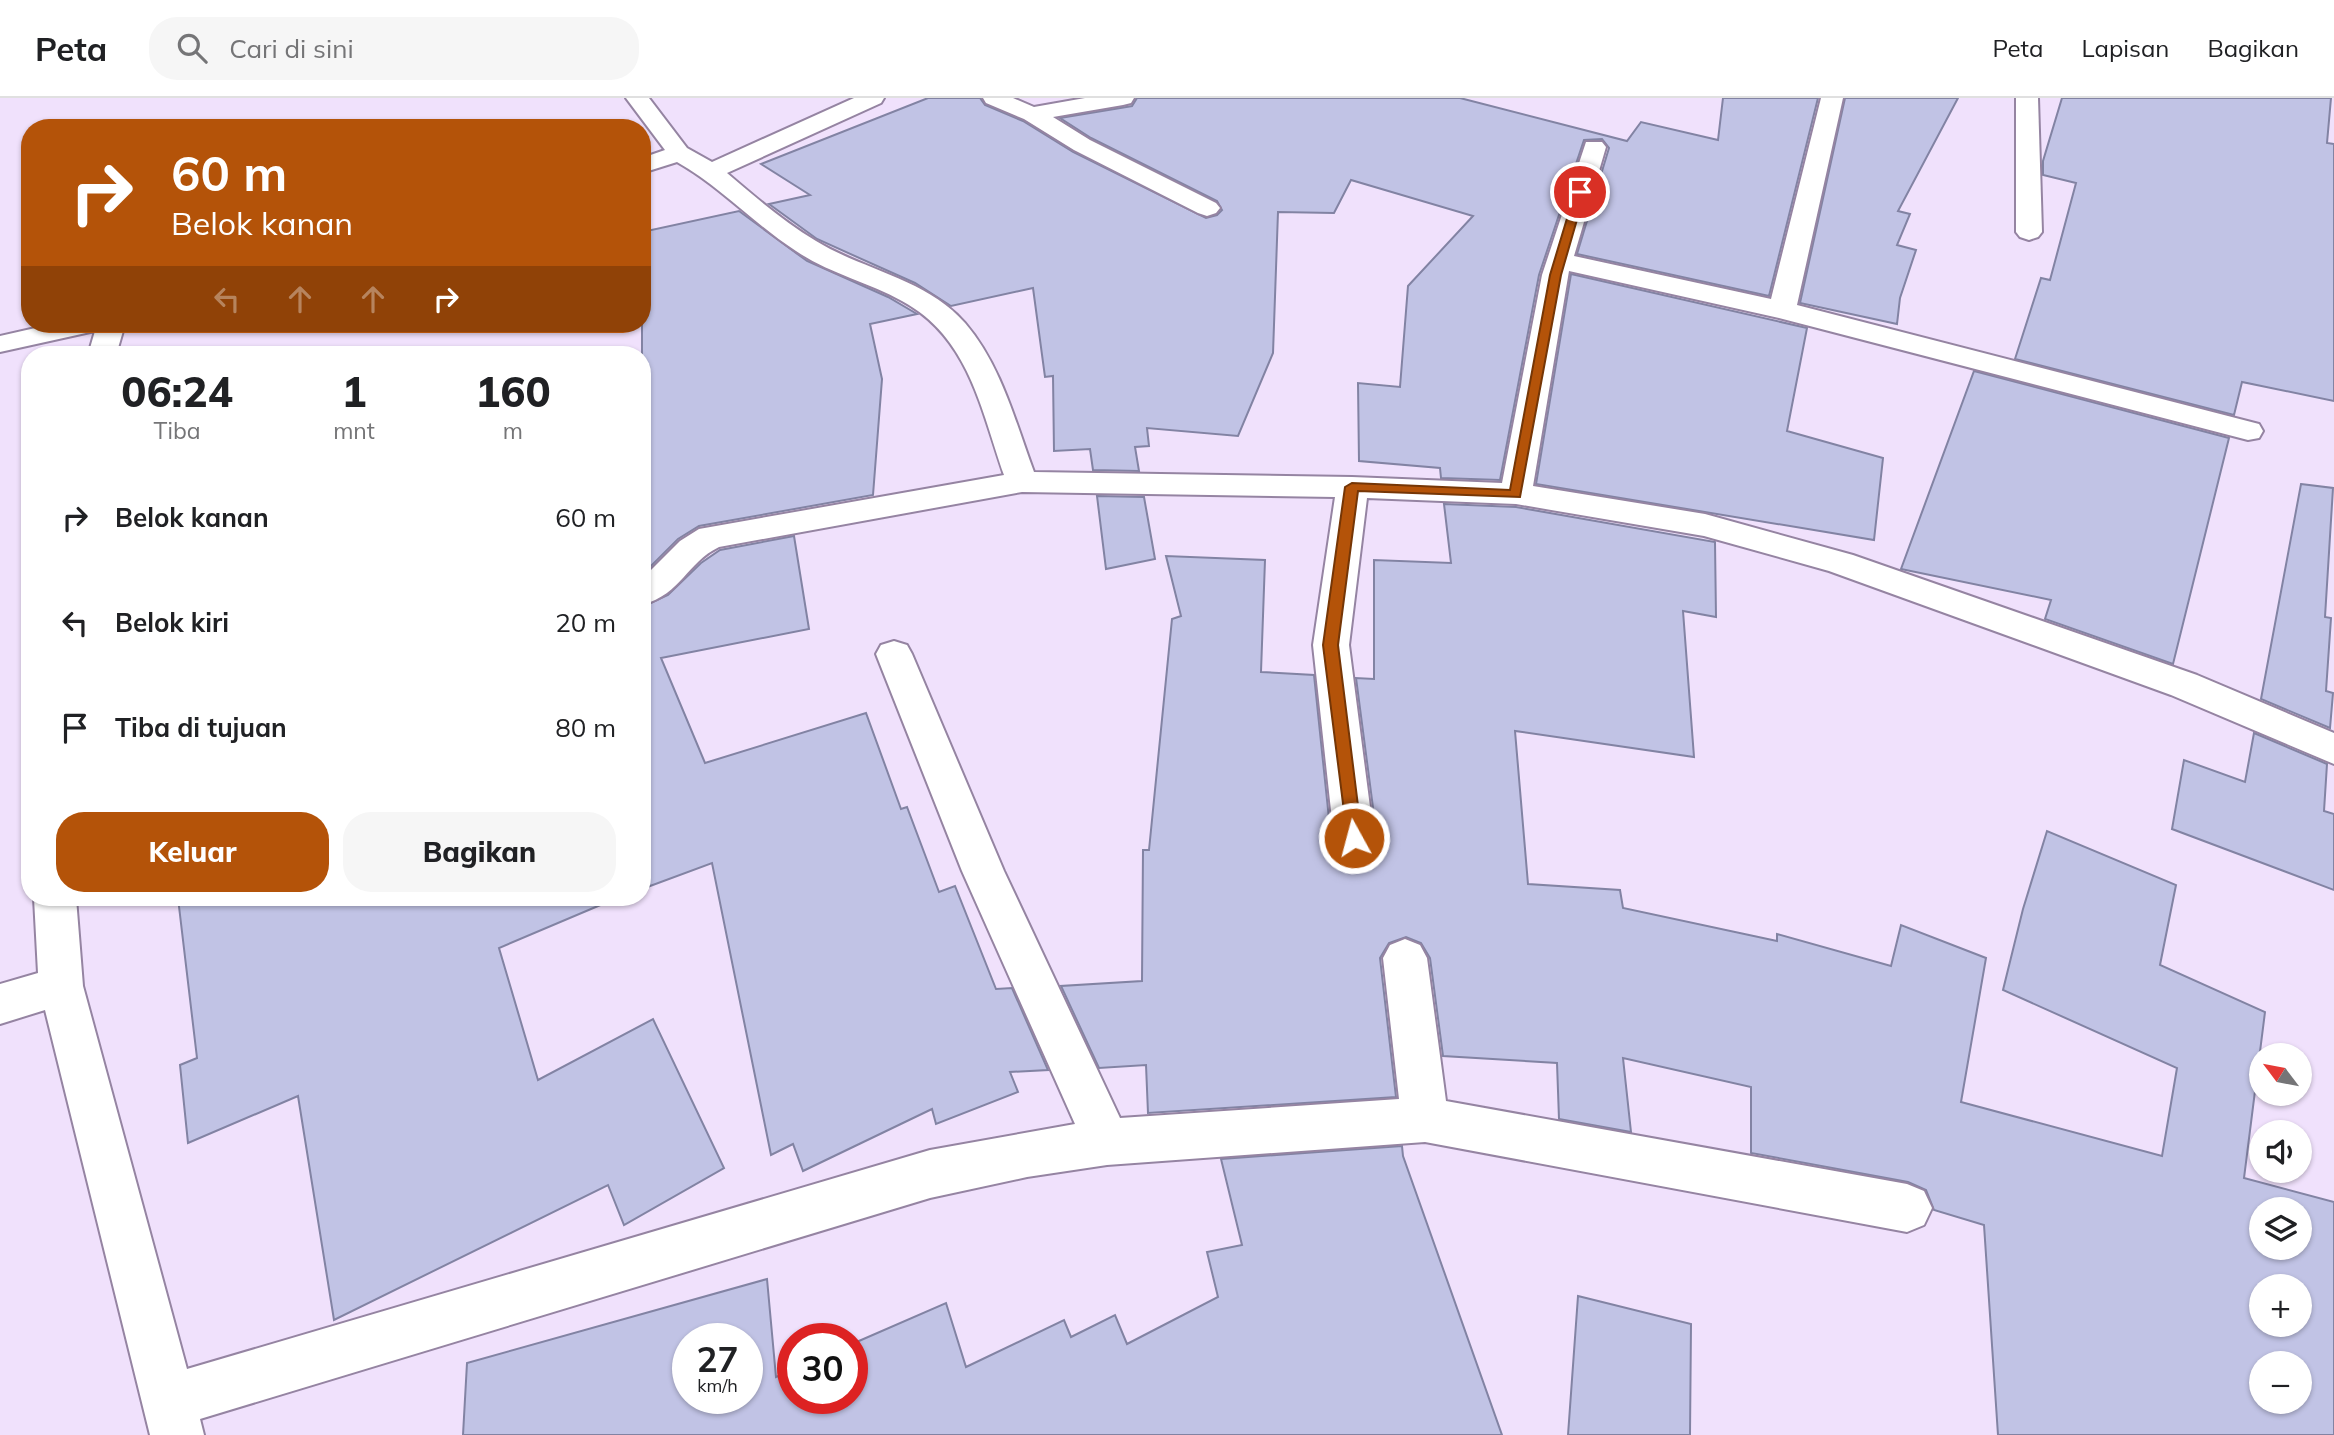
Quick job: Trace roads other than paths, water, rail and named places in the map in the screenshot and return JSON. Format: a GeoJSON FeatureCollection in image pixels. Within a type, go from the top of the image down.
{"type":"FeatureCollection","features":[{"type":"Feature","properties":{"kind":"street"},"geometry":{"type":"LineString","coordinates":[[637,98],[679,153],[711,171],[761,215],[808,248],[914,296],[954,327],[980,364],[1022,482]]}},
{"type":"Feature","properties":{"kind":"street"},"geometry":{"type":"LineString","coordinates":[[711,171],[873,98]]}},
{"type":"Feature","properties":{"kind":"street"},"geometry":{"type":"LineString","coordinates":[[994,98],[1032,114],[1082,145],[1207,208]]}},
{"type":"Feature","properties":{"kind":"street"},"geometry":{"type":"LineString","coordinates":[[1032,114],[1122,98]]}},
{"type":"Feature","properties":{"kind":"street"},"geometry":{"type":"LineString","coordinates":[[1782,310],[1832,98]]}},
{"type":"Feature","properties":{"kind":"street"},"geometry":{"type":"LineString","coordinates":[[2027,98],[2029,232]]}},
{"type":"Feature","properties":{"kind":"street"},"geometry":{"type":"LineString","coordinates":[[1516,494],[1559,261],[1594,146]]}},
{"type":"Feature","properties":{"kind":"street"},"geometry":{"type":"LineString","coordinates":[[651,163],[679,153]]}},
{"type":"Feature","properties":{"kind":"street"},"geometry":{"type":"LineString","coordinates":[[1559,261],[1782,310],[2248,431]]}},
{"type":"Feature","properties":{"kind":"street"},"geometry":{"type":"LineString","coordinates":[[0,344],[49,333]]}},
{"type":"Feature","properties":{"kind":"street"},"geometry":{"type":"LineString","coordinates":[[651,590],[658,588],[669,578],[691,547],[711,537],[1022,482],[1352,487],[1516,494],[1705,524],[1841,563],[2183,685],[2334,750]]}},
{"type":"Feature","properties":{"kind":"street"},"geometry":{"type":"LineString","coordinates":[[1352,487],[1331,645],[1354,838]]}},
{"type":"Feature","properties":{"kind":"street"},"geometry":{"type":"LineString","coordinates":[[894,654],[983,871],[1107,1142]]}},
{"type":"Feature","properties":{"kind":"street"},"geometry":{"type":"LineString","coordinates":[[56,906],[61,986],[174,1418],[930,1174],[1027,1153],[1107,1142],[1425,1120],[1907,1208]]}},
{"type":"Feature","properties":{"kind":"street"},"geometry":{"type":"LineString","coordinates":[[1405,958],[1425,1120]]}},
{"type":"Feature","properties":{"kind":"street"},"geometry":{"type":"LineString","coordinates":[[0,1004],[61,986]]}}]}
